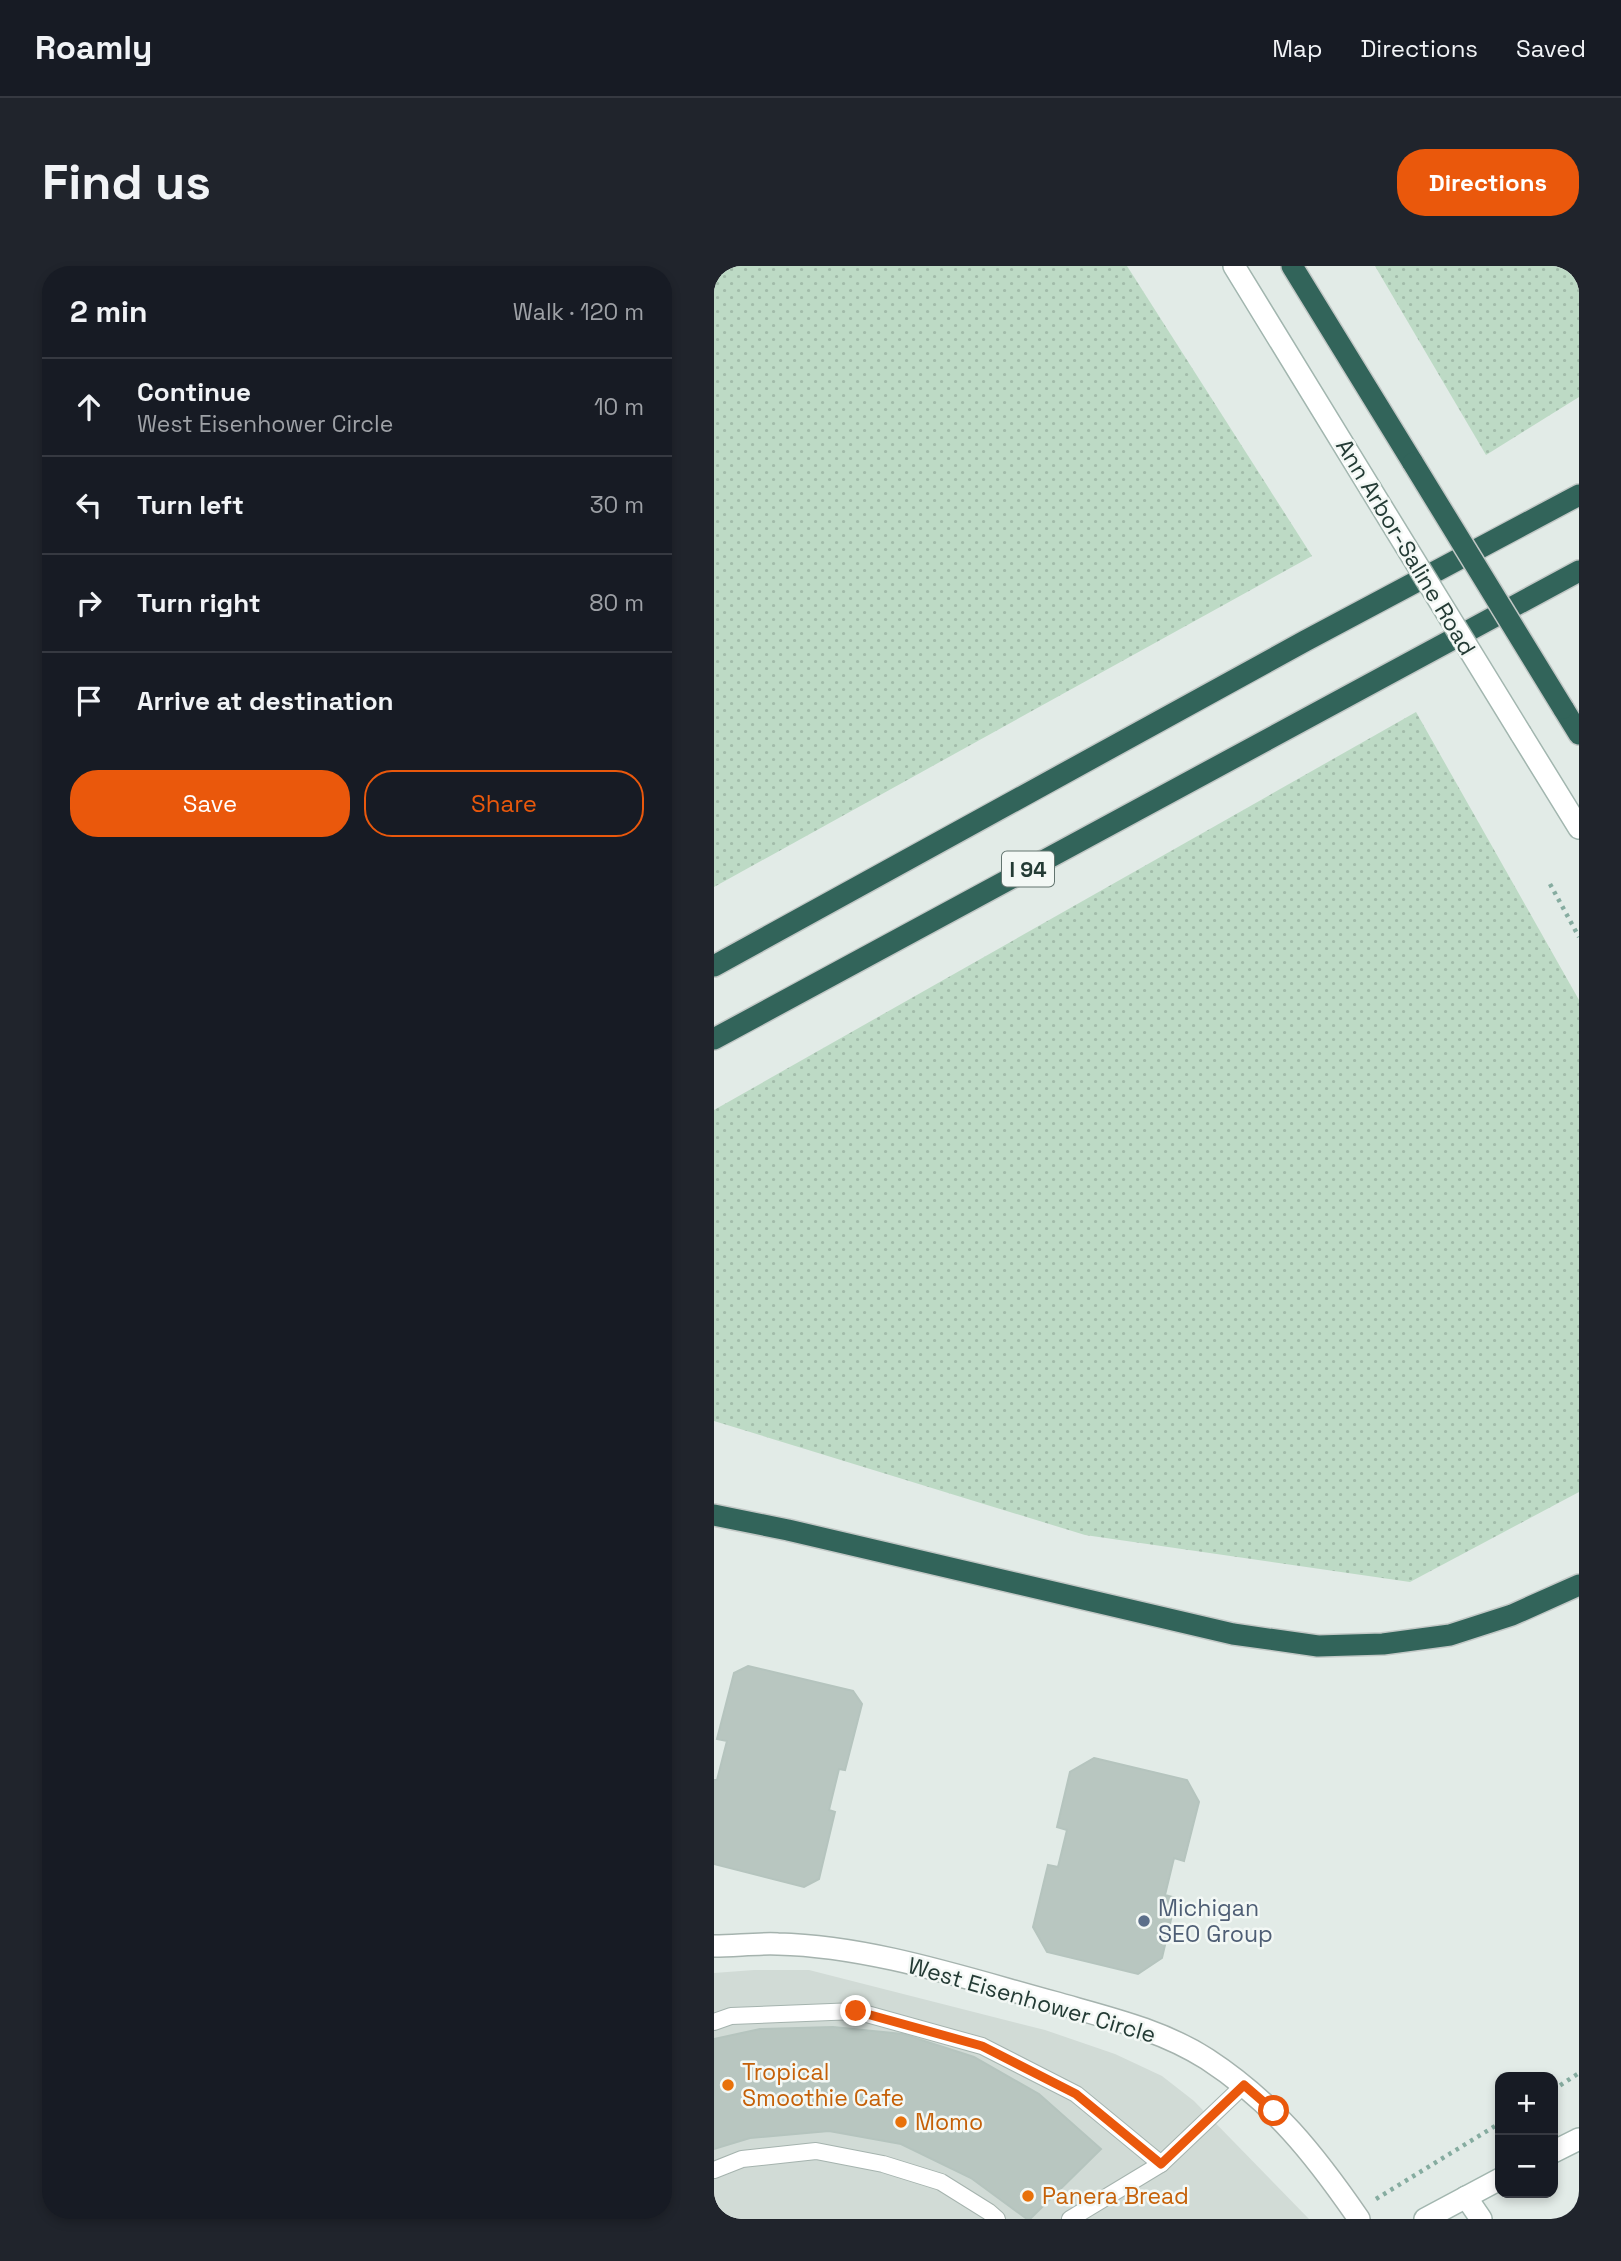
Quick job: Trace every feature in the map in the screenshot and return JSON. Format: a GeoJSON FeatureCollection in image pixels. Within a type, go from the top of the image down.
{"type":"FeatureCollection","features":[{"type":"Feature","properties":{"kind":"highway"},"geometry":{"type":"LineString","coordinates":[[1292,266],[1579,734]]}},
{"type":"Feature","properties":{"kind":"highway"},"geometry":{"type":"LineString","coordinates":[[1544,514],[1579,485]]}},
{"type":"Feature","properties":{"kind":"highway"},"geometry":{"type":"LineString","coordinates":[[714,966],[1306,641],[1579,495]]}},
{"type":"Feature","properties":{"kind":"highway","name":"I 94"},"geometry":{"type":"LineString","coordinates":[[714,1039],[1579,571]]}},
{"type":"Feature","properties":{"kind":"highway"},"geometry":{"type":"LineString","coordinates":[[714,1515],[1233,1634],[1318,1646],[1383,1644],[1450,1635],[1512,1615],[1579,1586]]}},
{"type":"Feature","properties":{"kind":"main road","name":"Ann Arbor-Saline Road"},"geometry":{"type":"LineString","coordinates":[[1234,266],[1579,828]]}},
{"type":"Feature","properties":{"kind":"main road","name":"West Eisenhower Circle"},"geometry":{"type":"LineString","coordinates":[[714,1946],[778,1944],[864,1954],[965,1978],[1147,2030],[1205,2058],[1244,2085],[1274,2111],[1329,2175],[1357,2215]]}},
{"type":"Feature","properties":{"kind":"main road"},"geometry":{"type":"LineString","coordinates":[[1558,2150],[1579,2139]]}},
{"type":"Feature","properties":{"kind":"main road"},"geometry":{"type":"LineString","coordinates":[[1425,2219],[1495,2182]]}},
{"type":"Feature","properties":{"kind":"main road"},"geometry":{"type":"LineString","coordinates":[[1466,2197],[1481,2219]]}},
{"type":"Feature","properties":{"kind":"lane"},"geometry":{"type":"LineString","coordinates":[[714,2022],[731,2016],[856,2011],[982,2046],[1076,2094],[1161,2164]]}},
{"type":"Feature","properties":{"kind":"lane"},"geometry":{"type":"LineString","coordinates":[[1070,2219],[1161,2164],[1244,2085]]}},
{"type":"Feature","properties":{"kind":"lane"},"geometry":{"type":"LineString","coordinates":[[714,2171],[742,2159],[816,2151],[883,2164],[941,2182],[996,2219]]}},
{"type":"Feature","properties":{"kind":"path"},"geometry":{"type":"LineString","coordinates":[[1550,884],[1579,937]]}},
{"type":"Feature","properties":{"kind":"path"},"geometry":{"type":"LineString","coordinates":[[1558,2087],[1579,2073]]}},
{"type":"Feature","properties":{"kind":"path"},"geometry":{"type":"LineString","coordinates":[[1357,2215],[1495,2126]]}},
{"type":"Feature","properties":{"kind":"shaded area"},"geometry":{"type":"Polygon","coordinates":[[[809,1970],[1045,2030],[1115,2054],[1162,2076],[1194,2101],[1309,2219],[714,2219],[714,1973],[809,1970]]]}},
{"type":"Feature","properties":{"kind":"green space"},"geometry":{"type":"Polygon","coordinates":[[[714,266],[1127,266],[1312,556],[714,887],[714,266]]]}},
{"type":"Feature","properties":{"kind":"green space"},"geometry":{"type":"Polygon","coordinates":[[[1375,266],[1579,266],[1579,397],[1486,455],[1375,266]]]}},
{"type":"Feature","properties":{"kind":"green space"},"geometry":{"type":"Polygon","coordinates":[[[1416,712],[1579,1000],[1579,1492],[1410,1582],[1085,1535],[714,1421],[714,1110],[1416,712]]]}},
{"type":"Feature","properties":{"kind":"building"},"geometry":{"type":"Polygon","coordinates":[[[748,1666],[853,1691],[862,1704],[845,1770],[839,1769],[829,1810],[835,1812],[819,1879],[804,1887],[714,1864],[714,1780],[717,1780],[727,1741],[717,1739],[734,1673],[748,1666]]]}},
{"type":"Feature","properties":{"kind":"building"},"geometry":{"type":"Polygon","coordinates":[[[1094,1758],[1187,1780],[1199,1802],[1184,1861],[1174,1858],[1165,1895],[1176,1898],[1162,1958],[1138,1974],[1047,1952],[1033,1927],[1048,1865],[1058,1867],[1067,1830],[1057,1827],[1070,1772],[1094,1758]]]}},
{"type":"Feature","properties":{"kind":"building"},"geometry":{"type":"Polygon","coordinates":[[[833,2027],[903,2034],[974,2057],[1039,2094],[1101,2149],[1027,2219],[971,2178],[901,2144],[829,2131],[750,2138],[714,2149],[714,2039],[760,2029],[833,2027]]]}},
{"type":"Feature","properties":{"kind":"place","name":"Michigan SEO Group"},"geometry":{"type":"Point","coordinates":[1144,1921]}},
{"type":"Feature","properties":{"kind":"place","name":"Tropical Smoothie Cafe"},"geometry":{"type":"Point","coordinates":[728,2085]}},
{"type":"Feature","properties":{"kind":"place","name":"Momo"},"geometry":{"type":"Point","coordinates":[901,2122]}},
{"type":"Feature","properties":{"kind":"place","name":"Panera Bread"},"geometry":{"type":"Point","coordinates":[1028,2196]}},
{"type":"Feature","properties":{"kind":"route"},"geometry":{"type":"LineString","coordinates":[[856,2011],[982,2046],[1076,2094],[1161,2164],[1244,2085],[1274,2111]]}}]}
